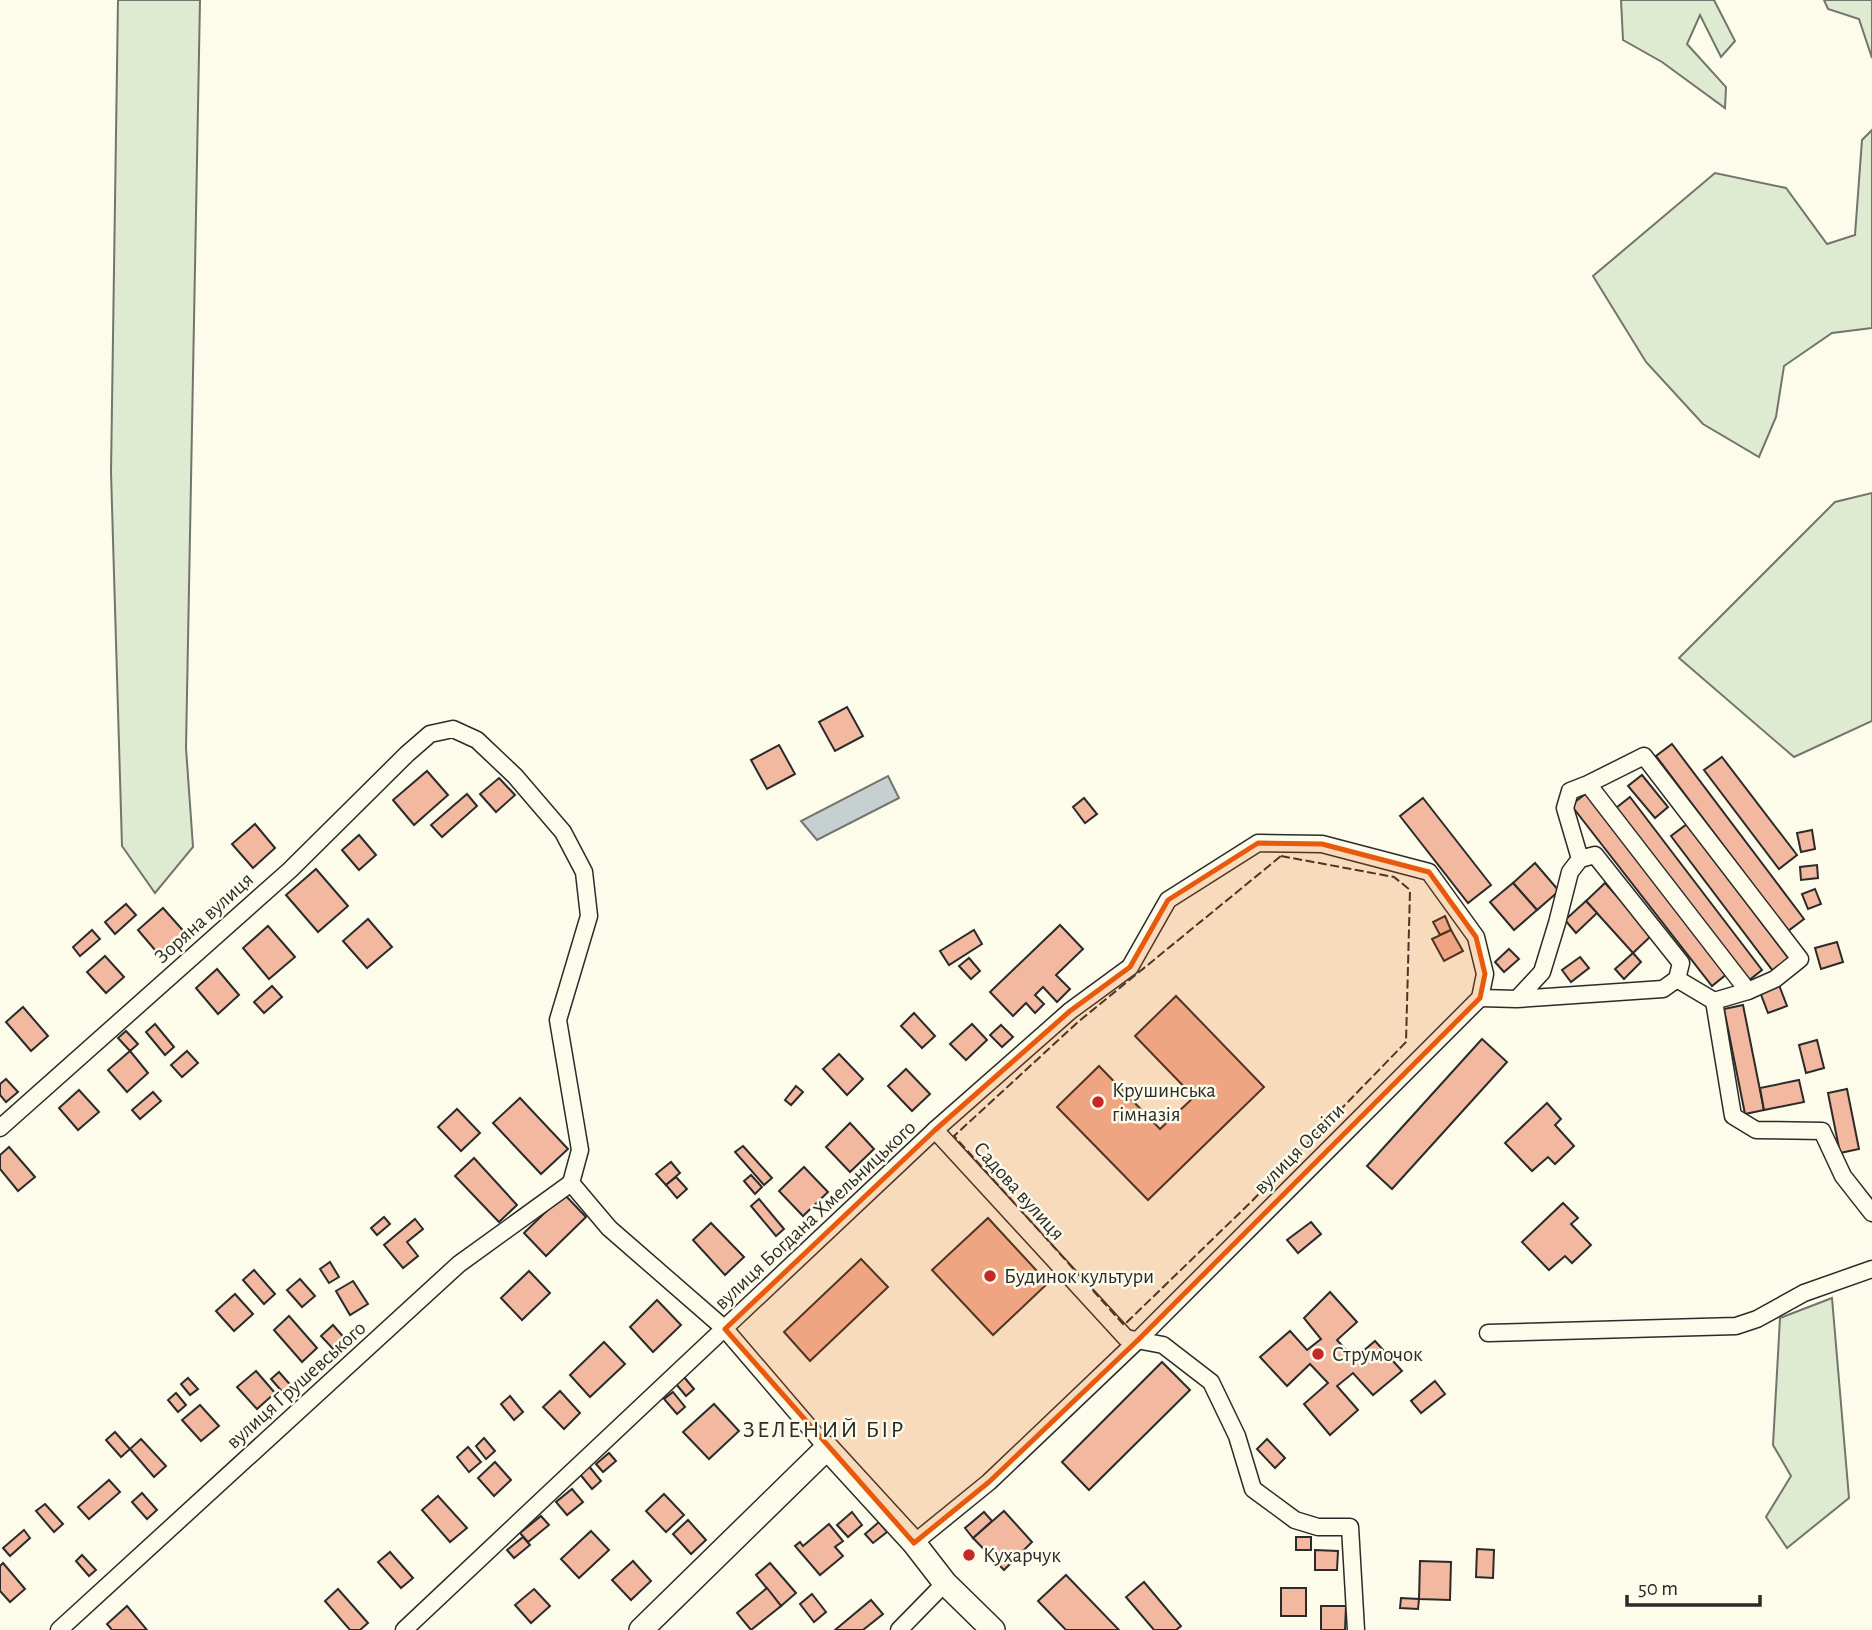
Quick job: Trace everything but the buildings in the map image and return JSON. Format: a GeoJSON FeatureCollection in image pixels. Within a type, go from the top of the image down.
{"type":"FeatureCollection","features":[{"type":"Feature","properties":{"kind":"street","name":"Зоряна вулиця"},"geometry":{"type":"LineString","coordinates":[[0,1128],[290,870],[407,754],[430,734],[453,729],[477,740],[515,776],[563,832],[584,872],[589,916],[558,1020],[580,1150],[571,1183]]}},
{"type":"Feature","properties":{"kind":"street"},"geometry":{"type":"LineString","coordinates":[[1580,859],[1566,808],[1570,791],[1644,756],[1800,959],[1775,979],[1748,991],[1714,1001],[1677,979]]}},
{"type":"Feature","properties":{"kind":"street"},"geometry":{"type":"LineString","coordinates":[[1588,784],[1748,991]]}},
{"type":"Feature","properties":{"kind":"street","name":"вулиця Богдана Хмельницького"},"geometry":{"type":"LineString","coordinates":[[404,1630],[935,1130],[1070,1011],[1130,967],[1168,900],[1258,842],[1322,844],[1429,872],[1476,937],[1485,974],[1480,998]]}},
{"type":"Feature","properties":{"kind":"street"},"geometry":{"type":"LineString","coordinates":[[1480,998],[1517,999],[1663,989],[1677,979],[1681,963],[1595,855],[1580,859],[1570,872],[1542,972],[1517,999]]}},
{"type":"Feature","properties":{"kind":"street","name":"вулиця Освіти"},"geometry":{"type":"LineString","coordinates":[[914,1543],[989,1482],[1138,1340],[1480,998]]}},
{"type":"Feature","properties":{"kind":"street"},"geometry":{"type":"LineString","coordinates":[[1714,1001],[1733,1116],[1756,1130],[1822,1131],[1843,1176],[1872,1213]]}},
{"type":"Feature","properties":{"kind":"street","name":"Садова вулиця"},"geometry":{"type":"LineString","coordinates":[[935,1130],[1126,1338],[1163,1345],[1210,1382],[1237,1436],[1253,1489],[1294,1520],[1318,1527],[1350,1527],[1356,1630]]}},
{"type":"Feature","properties":{"kind":"street"},"geometry":{"type":"LineString","coordinates":[[571,1183],[609,1228],[724,1329],[914,1543],[945,1583],[993,1630]]}},
{"type":"Feature","properties":{"kind":"street","name":"вулиця Грушевського"},"geometry":{"type":"LineString","coordinates":[[59,1630],[459,1264],[571,1183]]}},
{"type":"Feature","properties":{"kind":"street"},"geometry":{"type":"LineString","coordinates":[[1489,1334],[1736,1326],[1757,1319],[1804,1293],[1872,1269]]}},
{"type":"Feature","properties":{"kind":"street"},"geometry":{"type":"LineString","coordinates":[[641,1630],[827,1448]]}},
{"type":"Feature","properties":{"kind":"street"},"geometry":{"type":"LineString","coordinates":[[899,1630],[945,1583]]}},
{"type":"Feature","properties":{"kind":"highlighted area"},"geometry":{"type":"Polygon","coordinates":[[[1258,843],[1322,844],[1429,872],[1476,937],[1485,974],[1480,998],[1138,1340],[989,1482],[914,1543],[725,1329],[935,1130],[1070,1011],[1130,967],[1168,900],[1258,843]]]}},
{"type":"Feature","properties":{"kind":"green space"},"geometry":{"type":"Polygon","coordinates":[[[118,0],[200,0],[186,748],[193,847],[155,893],[122,846],[111,472],[118,0]]]}},
{"type":"Feature","properties":{"kind":"green space"},"geometry":{"type":"Polygon","coordinates":[[[1621,0],[1714,0],[1735,41],[1721,57],[1700,15],[1687,44],[1726,87],[1725,108],[1662,62],[1623,40],[1621,0]]]}},
{"type":"Feature","properties":{"kind":"green space"},"geometry":{"type":"Polygon","coordinates":[[[1824,0],[1872,0],[1872,58],[1859,19],[1828,9],[1824,0]]]}},
{"type":"Feature","properties":{"kind":"green space"},"geometry":{"type":"Polygon","coordinates":[[[1872,130],[1872,328],[1832,333],[1784,366],[1776,417],[1759,457],[1703,424],[1646,362],[1593,276],[1715,173],[1786,188],[1827,244],[1855,235],[1862,140],[1872,130]]]}},
{"type":"Feature","properties":{"kind":"green space"},"geometry":{"type":"Polygon","coordinates":[[[1872,493],[1872,721],[1794,757],[1679,658],[1835,502],[1872,493]]]}},
{"type":"Feature","properties":{"kind":"green space"},"geometry":{"type":"Polygon","coordinates":[[[1832,1298],[1849,1498],[1787,1548],[1766,1517],[1791,1476],[1773,1445],[1780,1318],[1832,1298]]]}},
{"type":"Feature","properties":{"kind":"shaded area"},"geometry":{"type":"Polygon","coordinates":[[[888,776],[899,798],[817,840],[801,821],[888,776]]]}},
{"type":"Feature","properties":{"kind":"fence"},"geometry":{"type":"LineString","coordinates":[[1281,856],[1394,877],[1410,890],[1406,1042],[1252,1201],[1124,1325],[954,1136],[1078,1022],[1281,856]]}},
{"type":"Feature","properties":{"kind":"place","name":"Крушинська гімназія"},"geometry":{"type":"Point","coordinates":[1098,1102]}},
{"type":"Feature","properties":{"kind":"place","name":"Будинок культури"},"geometry":{"type":"Point","coordinates":[990,1276]}},
{"type":"Feature","properties":{"kind":"place","name":"Струмочок"},"geometry":{"type":"Point","coordinates":[1318,1354]}},
{"type":"Feature","properties":{"kind":"place","name":"Кухарчук"},"geometry":{"type":"Point","coordinates":[969,1555]}},
{"type":"Feature","properties":{"kind":"district","name":"ЗЕЛЕНИЙ БІР"},"geometry":{"type":"Point","coordinates":[824,1430]}}]}
